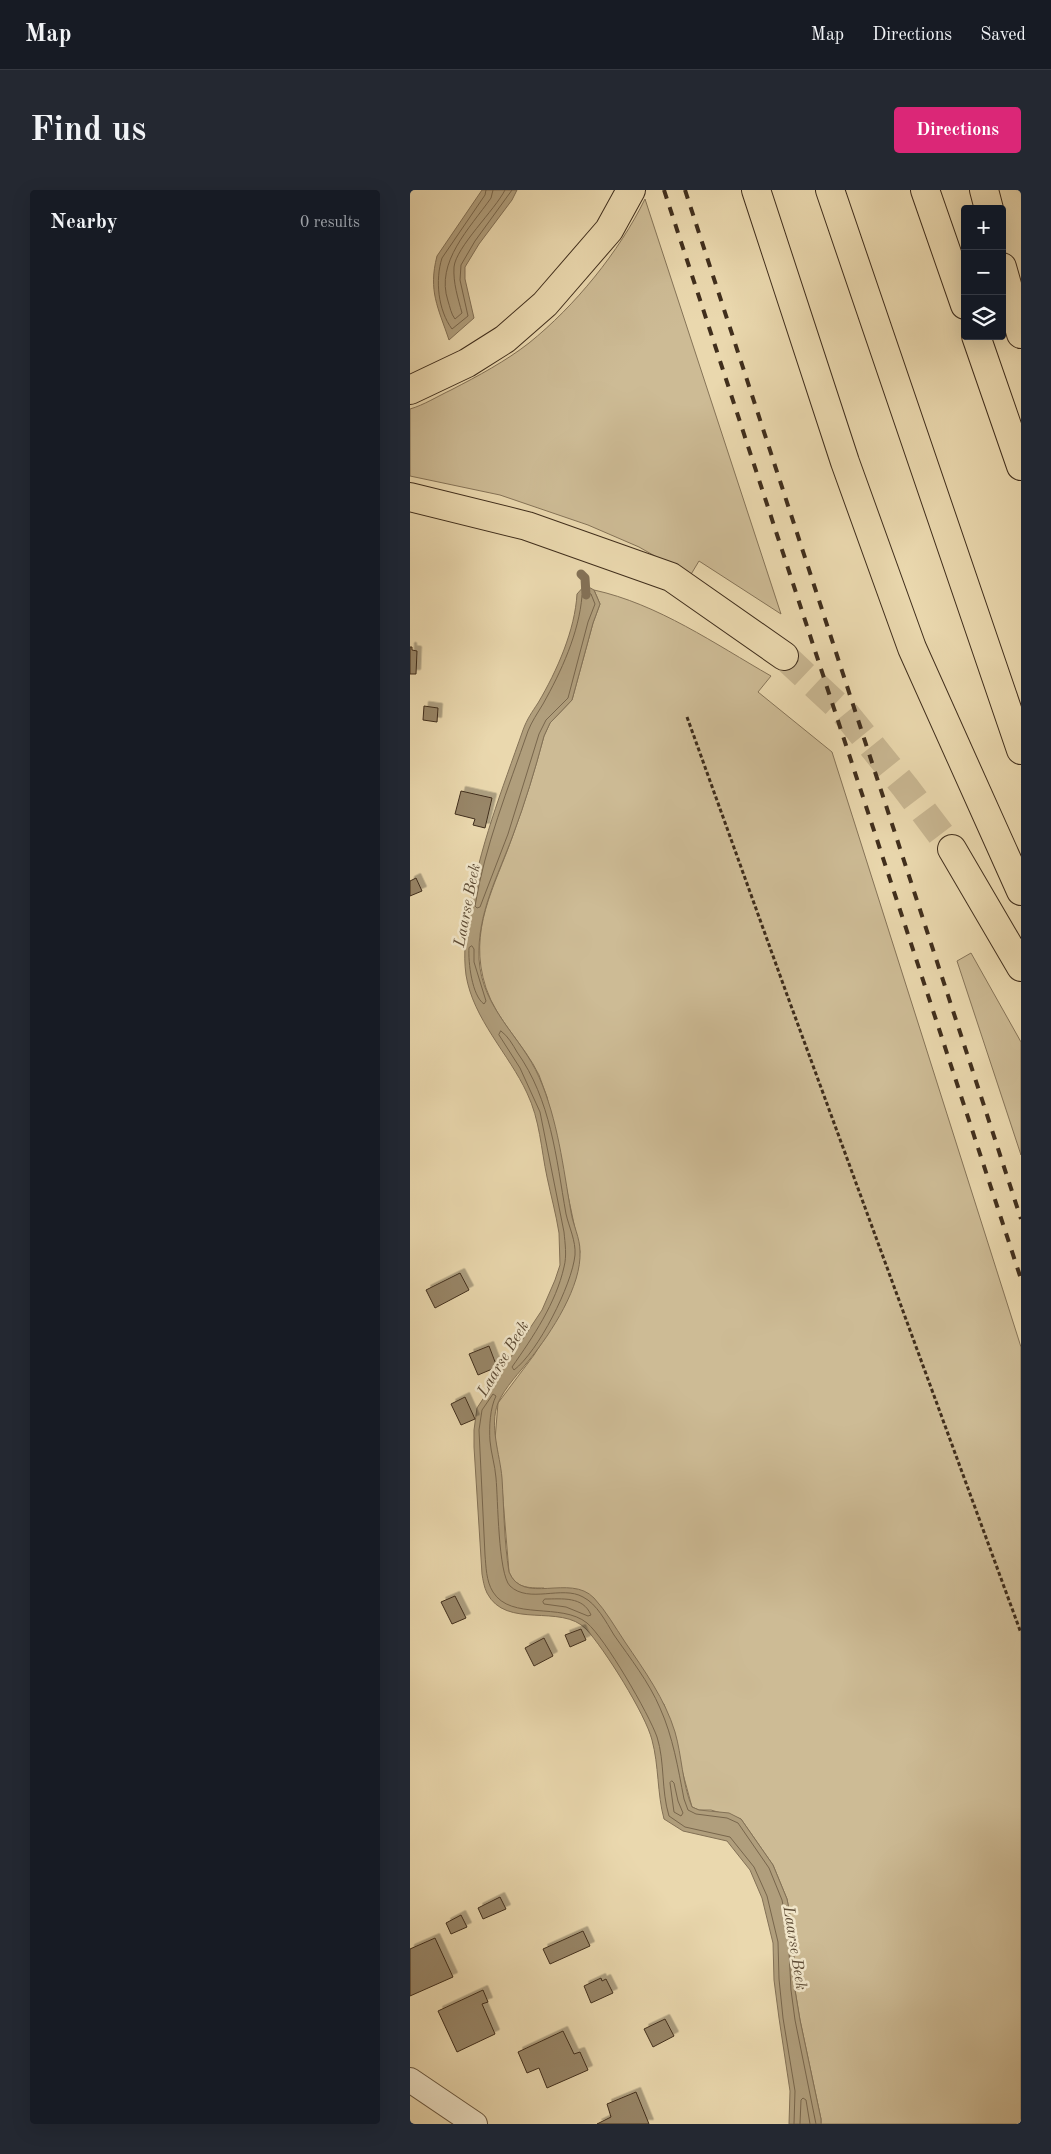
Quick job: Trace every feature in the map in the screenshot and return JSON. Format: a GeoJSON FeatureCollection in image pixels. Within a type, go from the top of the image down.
{"type":"FeatureCollection","features":[{"type":"Feature","properties":{"kind":"highway"},"geometry":{"type":"LineString","coordinates":[[410,390],[467,363],[505,338],[545,304],[608,230],[631,190]]}},
{"type":"Feature","properties":{"kind":"highway"},"geometry":{"type":"LineString","coordinates":[[756,190],[845,462],[912,648],[1021,891]]}},
{"type":"Feature","properties":{"kind":"highway"},"geometry":{"type":"LineString","coordinates":[[830,190],[1021,750]]}},
{"type":"Feature","properties":{"kind":"highway"},"geometry":{"type":"LineString","coordinates":[[924,190],[961,295]]}},
{"type":"Feature","properties":{"kind":"highway"},"geometry":{"type":"LineString","coordinates":[[984,190],[988,205]]}},
{"type":"Feature","properties":{"kind":"highway"},"geometry":{"type":"LineString","coordinates":[[993,190],[994,205]]}},
{"type":"Feature","properties":{"kind":"highway"},"geometry":{"type":"LineString","coordinates":[[1006,281],[1021,334]]}},
{"type":"Feature","properties":{"kind":"highway"},"geometry":{"type":"LineString","coordinates":[[977,340],[1021,466]]}},
{"type":"Feature","properties":{"kind":"highway"},"geometry":{"type":"LineString","coordinates":[[410,497],[528,526],[671,577],[784,656]]}},
{"type":"Feature","properties":{"kind":"highway"},"geometry":{"type":"LineString","coordinates":[[952,849],[1021,966]]}},
{"type":"Feature","properties":{"kind":"street"},"geometry":{"type":"LineString","coordinates":[[410,2080],[475,2124]]}},
{"type":"Feature","properties":{"kind":"path"},"geometry":{"type":"LineString","coordinates":[[687,716],[789,1002],[1021,1633]]}},
{"type":"Feature","properties":{"kind":"shaded area"},"geometry":{"type":"Polygon","coordinates":[[[645,199],[781,614],[699,561],[690,576],[639,547],[588,525],[500,495],[410,476],[410,409],[492,368],[520,350],[546,328],[579,295],[609,258],[645,199]]]}},
{"type":"Feature","properties":{"kind":"shaded area"},"geometry":{"type":"Polygon","coordinates":[[[594,590],[618,596],[641,605],[686,626],[771,676],[758,692],[832,752],[1021,1347],[1021,2124],[821,2124],[795,1990],[793,1930],[787,1899],[773,1865],[741,1819],[711,1810],[699,1810],[692,1807],[664,1704],[544,1588],[523,1586],[515,1581],[509,1572],[501,1475],[495,1440],[498,1403],[534,1355],[565,1305],[580,1252],[547,1097],[533,1064],[497,1011],[486,988],[481,967],[481,928],[492,891],[522,810],[544,736],[550,723],[572,700],[600,604],[594,590]]]}},
{"type":"Feature","properties":{"kind":"shaded area"},"geometry":{"type":"Polygon","coordinates":[[[971,953],[1021,1042],[1021,1155],[957,961],[971,953]]]}},
{"type":"Feature","properties":{"kind":"water"},"geometry":{"type":"Polygon","coordinates":[[[482,190],[517,190],[465,267],[465,279],[474,318],[449,340],[436,299],[434,268],[437,256],[482,190]]]}},
{"type":"Feature","properties":{"kind":"water"},"geometry":{"type":"Polygon","coordinates":[[[585,585],[594,590],[600,604],[572,700],[550,723],[544,736],[522,811],[485,910],[479,942],[479,959],[487,993],[503,1021],[531,1062],[546,1093],[559,1144],[580,1251],[576,1279],[564,1308],[556,1323],[505,1391],[498,1403],[496,1412],[495,1431],[502,1478],[509,1572],[516,1582],[525,1587],[536,1589],[573,1588],[584,1591],[594,1598],[647,1674],[666,1708],[675,1732],[686,1789],[692,1807],[699,1810],[729,1813],[741,1819],[773,1865],[787,1899],[793,1930],[795,1990],[821,2124],[789,2124],[790,2091],[774,1980],[773,1943],[762,1898],[750,1870],[727,1841],[683,1831],[664,1819],[656,1760],[648,1729],[624,1682],[586,1629],[575,1622],[563,1618],[507,1611],[496,1604],[487,1593],[482,1574],[474,1447],[477,1408],[542,1310],[560,1265],[559,1233],[535,1114],[527,1093],[476,1007],[466,975],[466,935],[473,888],[499,797],[528,719],[552,678],[564,650],[573,622],[577,594],[585,585]]]}},
{"type":"Feature","properties":{"kind":"building"},"geometry":{"type":"Polygon","coordinates":[[[410,647],[412,647],[412,650],[417,651],[416,674],[410,674],[410,647]]]}},
{"type":"Feature","properties":{"kind":"building"},"geometry":{"type":"Polygon","coordinates":[[[424,706],[438,708],[437,722],[423,720],[424,706]]]}},
{"type":"Feature","properties":{"kind":"building"},"geometry":{"type":"Polygon","coordinates":[[[461,791],[492,798],[485,828],[473,825],[475,819],[455,814],[461,791]]]}},
{"type":"Feature","properties":{"kind":"building"},"geometry":{"type":"Polygon","coordinates":[[[416,878],[422,891],[410,896],[410,881],[416,878]]]}},
{"type":"Feature","properties":{"kind":"building"},"geometry":{"type":"Polygon","coordinates":[[[460,1273],[469,1290],[435,1308],[426,1290],[460,1273]]]}},
{"type":"Feature","properties":{"kind":"building"},"geometry":{"type":"Polygon","coordinates":[[[489,1346],[497,1367],[478,1375],[469,1354],[489,1346]]]}},
{"type":"Feature","properties":{"kind":"building"},"geometry":{"type":"Polygon","coordinates":[[[465,1397],[475,1419],[461,1425],[451,1404],[465,1397]]]}},
{"type":"Feature","properties":{"kind":"building"},"geometry":{"type":"Polygon","coordinates":[[[455,1596],[466,1618],[452,1624],[441,1602],[455,1596]]]}},
{"type":"Feature","properties":{"kind":"building"},"geometry":{"type":"Polygon","coordinates":[[[581,1629],[586,1640],[570,1647],[565,1635],[581,1629]]]}},
{"type":"Feature","properties":{"kind":"building"},"geometry":{"type":"Polygon","coordinates":[[[544,1638],[553,1656],[534,1666],[525,1648],[544,1638]]]}},
{"type":"Feature","properties":{"kind":"building"},"geometry":{"type":"Polygon","coordinates":[[[500,1897],[506,1909],[483,1919],[478,1908],[500,1897]]]}},
{"type":"Feature","properties":{"kind":"building"},"geometry":{"type":"Polygon","coordinates":[[[461,1915],[467,1927],[451,1934],[446,1923],[461,1915]]]}},
{"type":"Feature","properties":{"kind":"building"},"geometry":{"type":"Polygon","coordinates":[[[583,1931],[590,1946],[550,1964],[543,1949],[583,1931]]]}},
{"type":"Feature","properties":{"kind":"building"},"geometry":{"type":"Polygon","coordinates":[[[435,1938],[453,1977],[410,1996],[410,1949],[435,1938]]]}},
{"type":"Feature","properties":{"kind":"building"},"geometry":{"type":"Polygon","coordinates":[[[601,1978],[602,1981],[606,1979],[613,1993],[591,2003],[584,1986],[601,1978]]]}},
{"type":"Feature","properties":{"kind":"building"},"geometry":{"type":"Polygon","coordinates":[[[483,1990],[488,2002],[482,2004],[495,2034],[457,2052],[438,2011],[483,1990]]]}},
{"type":"Feature","properties":{"kind":"building"},"geometry":{"type":"Polygon","coordinates":[[[665,2019],[674,2036],[653,2047],[644,2029],[665,2019]]]}},
{"type":"Feature","properties":{"kind":"building"},"geometry":{"type":"Polygon","coordinates":[[[563,2031],[574,2054],[580,2052],[588,2070],[547,2088],[539,2068],[527,2073],[518,2052],[563,2031]]]}},
{"type":"Feature","properties":{"kind":"building"},"geometry":{"type":"Polygon","coordinates":[[[636,2092],[649,2124],[597,2124],[611,2117],[607,2104],[636,2092]]]}},
{"type":"Feature","properties":{"kind":"waterway","name":"Laarse Beek"},"geometry":{"type":"LineString","coordinates":[[581,574],[585,578],[586,595]]}},
{"type":"Feature","properties":{"kind":"tunnel"},"geometry":{"type":"LineString","coordinates":[[784,656],[845,713],[952,849]]}},
{"type":"Feature","properties":{"kind":"railway"},"geometry":{"type":"LineString","coordinates":[[664,190],[1021,1279]]}},
{"type":"Feature","properties":{"kind":"railway"},"geometry":{"type":"LineString","coordinates":[[685,190],[1021,1219]]}}]}
